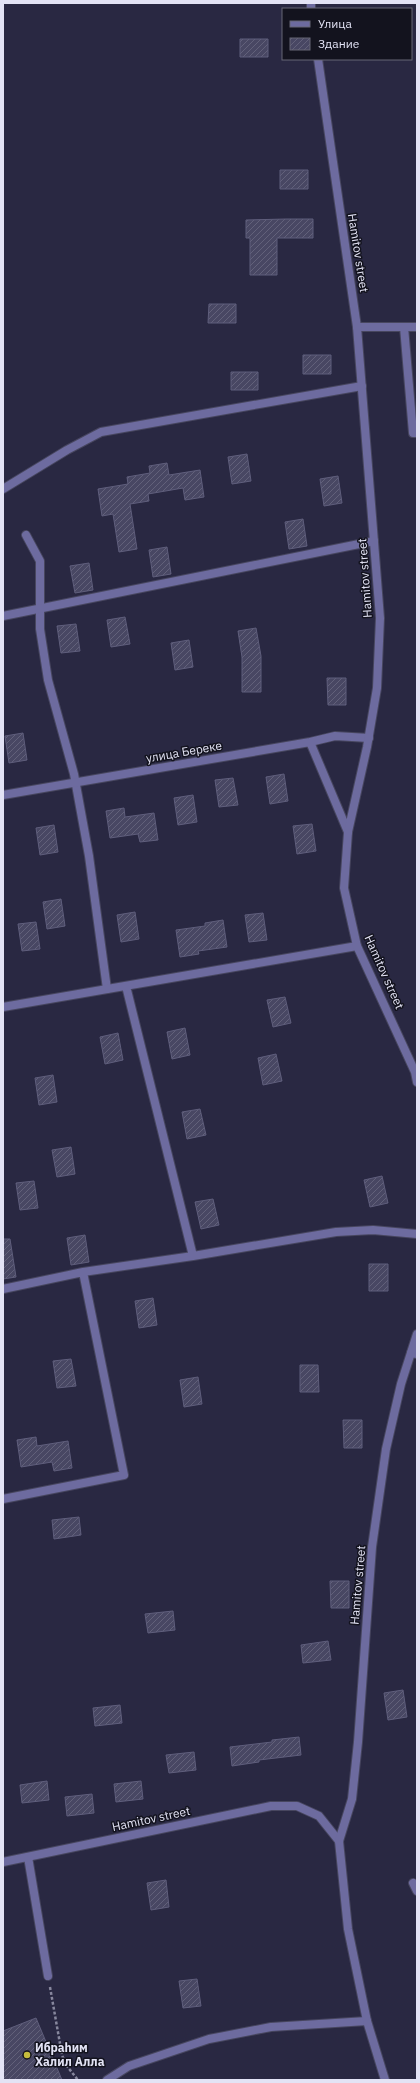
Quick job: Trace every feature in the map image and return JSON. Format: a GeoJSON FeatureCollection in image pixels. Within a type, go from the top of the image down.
{"type":"FeatureCollection","features":[{"type":"Feature","properties":{"kind":"street","name":"Hamitov street"},"geometry":{"type":"LineString","coordinates":[[318,60],[357,327],[380,618],[377,688],[369,738],[348,832],[344,888],[357,946],[415,1072],[417,1082]]}},
{"type":"Feature","properties":{"kind":"street"},"geometry":{"type":"LineString","coordinates":[[357,327],[417,327]]}},
{"type":"Feature","properties":{"kind":"street"},"geometry":{"type":"LineString","coordinates":[[404,327],[413,433],[417,433]]}},
{"type":"Feature","properties":{"kind":"street"},"geometry":{"type":"LineString","coordinates":[[3,489],[67,450],[101,432],[362,386]]}},
{"type":"Feature","properties":{"kind":"street"},"geometry":{"type":"LineString","coordinates":[[26,535],[40,561],[40,629],[48,680],[76,782],[89,856],[107,989]]}},
{"type":"Feature","properties":{"kind":"street"},"geometry":{"type":"LineString","coordinates":[[3,616],[374,541]]}},
{"type":"Feature","properties":{"kind":"street","name":"улица Береке"},"geometry":{"type":"LineString","coordinates":[[3,795],[310,742],[335,736],[369,738]]}},
{"type":"Feature","properties":{"kind":"street"},"geometry":{"type":"LineString","coordinates":[[310,742],[348,832]]}},
{"type":"Feature","properties":{"kind":"street"},"geometry":{"type":"LineString","coordinates":[[3,1007],[357,946]]}},
{"type":"Feature","properties":{"kind":"street"},"geometry":{"type":"LineString","coordinates":[[126,986],[193,1256]]}},
{"type":"Feature","properties":{"kind":"street"},"geometry":{"type":"LineString","coordinates":[[3,1289],[83,1272],[193,1256],[336,1232],[373,1230],[417,1234]]}},
{"type":"Feature","properties":{"kind":"street"},"geometry":{"type":"LineString","coordinates":[[3,1499],[124,1476],[83,1272]]}},
{"type":"Feature","properties":{"kind":"street","name":"Hamitov street"},"geometry":{"type":"LineString","coordinates":[[385,2080],[367,2021],[348,1929],[339,1841],[352,1799],[372,1547],[386,1449],[401,1384],[414,1354],[417,1334]]}},
{"type":"Feature","properties":{"kind":"street","name":"Hamitov street"},"geometry":{"type":"LineString","coordinates":[[3,1862],[271,1806],[297,1806],[319,1816],[339,1841]]}},
{"type":"Feature","properties":{"kind":"street"},"geometry":{"type":"LineString","coordinates":[[28,1856],[48,1976]]}},
{"type":"Feature","properties":{"kind":"street"},"geometry":{"type":"LineString","coordinates":[[413,1883],[417,1891]]}},
{"type":"Feature","properties":{"kind":"street"},"geometry":{"type":"LineString","coordinates":[[111,2079],[129,2066],[209,2039],[271,2027],[367,2021]]}},
{"type":"Feature","properties":{"kind":"path"},"geometry":{"type":"LineString","coordinates":[[48,1976],[62,2055],[66,2065],[78,2080]]}},
{"type":"Feature","properties":{"kind":"building"},"geometry":{"type":"Polygon","coordinates":[[[240,39],[268,39],[268,57],[240,57],[240,39]]]}},
{"type":"Feature","properties":{"kind":"building"},"geometry":{"type":"Polygon","coordinates":[[[280,170],[308,170],[308,189],[280,189],[280,170]]]}},
{"type":"Feature","properties":{"kind":"building"},"geometry":{"type":"Polygon","coordinates":[[[313,219],[313,238],[277,238],[277,275],[250,275],[250,238],[246,238],[246,220],[313,219]]]}},
{"type":"Feature","properties":{"kind":"building"},"geometry":{"type":"Polygon","coordinates":[[[209,304],[236,304],[236,323],[208,323],[209,304]]]}},
{"type":"Feature","properties":{"kind":"building"},"geometry":{"type":"Polygon","coordinates":[[[303,355],[331,355],[331,374],[303,374],[303,355]]]}},
{"type":"Feature","properties":{"kind":"building"},"geometry":{"type":"Polygon","coordinates":[[[231,372],[258,372],[258,390],[231,390],[231,372]]]}},
{"type":"Feature","properties":{"kind":"building"},"geometry":{"type":"Polygon","coordinates":[[[247,454],[251,481],[232,484],[228,457],[247,454]]]}},
{"type":"Feature","properties":{"kind":"building"},"geometry":{"type":"Polygon","coordinates":[[[167,463],[169,475],[200,470],[204,497],[185,500],[183,488],[148,494],[149,501],[130,504],[137,549],[119,552],[113,514],[102,516],[98,489],[128,484],[127,477],[150,473],[149,466],[167,463]]]}},
{"type":"Feature","properties":{"kind":"building"},"geometry":{"type":"Polygon","coordinates":[[[338,476],[342,503],[324,506],[320,479],[338,476]]]}},
{"type":"Feature","properties":{"kind":"building"},"geometry":{"type":"Polygon","coordinates":[[[303,519],[307,546],[289,549],[285,522],[303,519]]]}},
{"type":"Feature","properties":{"kind":"building"},"geometry":{"type":"Polygon","coordinates":[[[167,547],[171,574],[153,577],[149,550],[167,547]]]}},
{"type":"Feature","properties":{"kind":"building"},"geometry":{"type":"Polygon","coordinates":[[[89,563],[93,590],[75,593],[70,566],[89,563]]]}},
{"type":"Feature","properties":{"kind":"building"},"geometry":{"type":"Polygon","coordinates":[[[125,617],[130,644],[111,647],[107,620],[125,617]]]}},
{"type":"Feature","properties":{"kind":"building"},"geometry":{"type":"Polygon","coordinates":[[[76,624],[80,651],[61,653],[57,626],[76,624]]]}},
{"type":"Feature","properties":{"kind":"building"},"geometry":{"type":"Polygon","coordinates":[[[256,628],[261,656],[261,692],[242,692],[242,657],[238,631],[256,628]]]}},
{"type":"Feature","properties":{"kind":"building"},"geometry":{"type":"Polygon","coordinates":[[[189,640],[193,667],[175,670],[171,643],[189,640]]]}},
{"type":"Feature","properties":{"kind":"building"},"geometry":{"type":"Polygon","coordinates":[[[327,678],[346,678],[346,705],[328,705],[327,678]]]}},
{"type":"Feature","properties":{"kind":"building"},"geometry":{"type":"Polygon","coordinates":[[[23,733],[27,760],[9,763],[5,736],[23,733]]]}},
{"type":"Feature","properties":{"kind":"building"},"geometry":{"type":"Polygon","coordinates":[[[284,774],[288,801],[270,804],[266,777],[284,774]]]}},
{"type":"Feature","properties":{"kind":"building"},"geometry":{"type":"Polygon","coordinates":[[[233,778],[238,805],[219,807],[215,780],[233,778]]]}},
{"type":"Feature","properties":{"kind":"building"},"geometry":{"type":"Polygon","coordinates":[[[193,795],[197,822],[178,825],[174,798],[193,795]]]}},
{"type":"Feature","properties":{"kind":"building"},"geometry":{"type":"Polygon","coordinates":[[[124,808],[125,817],[154,813],[158,840],[140,842],[138,834],[110,838],[106,811],[124,808]]]}},
{"type":"Feature","properties":{"kind":"building"},"geometry":{"type":"Polygon","coordinates":[[[312,824],[316,851],[297,854],[293,826],[312,824]]]}},
{"type":"Feature","properties":{"kind":"building"},"geometry":{"type":"Polygon","coordinates":[[[54,825],[58,852],[40,855],[36,828],[54,825]]]}},
{"type":"Feature","properties":{"kind":"building"},"geometry":{"type":"Polygon","coordinates":[[[61,899],[65,926],[47,929],[43,902],[61,899]]]}},
{"type":"Feature","properties":{"kind":"building"},"geometry":{"type":"Polygon","coordinates":[[[135,912],[139,939],[121,942],[117,915],[135,912]]]}},
{"type":"Feature","properties":{"kind":"building"},"geometry":{"type":"Polygon","coordinates":[[[263,913],[267,940],[249,942],[245,915],[263,913]]]}},
{"type":"Feature","properties":{"kind":"building"},"geometry":{"type":"Polygon","coordinates":[[[223,920],[227,947],[198,951],[199,954],[180,957],[176,930],[205,926],[205,923],[223,920]]]}},
{"type":"Feature","properties":{"kind":"building"},"geometry":{"type":"Polygon","coordinates":[[[36,922],[40,949],[22,951],[18,924],[36,922]]]}},
{"type":"Feature","properties":{"kind":"building"},"geometry":{"type":"Polygon","coordinates":[[[285,997],[291,1023],[273,1027],[267,1000],[285,997]]]}},
{"type":"Feature","properties":{"kind":"building"},"geometry":{"type":"Polygon","coordinates":[[[185,1028],[190,1055],[172,1059],[167,1032],[185,1028]]]}},
{"type":"Feature","properties":{"kind":"building"},"geometry":{"type":"Polygon","coordinates":[[[118,1033],[123,1060],[105,1064],[100,1037],[118,1033]]]}},
{"type":"Feature","properties":{"kind":"building"},"geometry":{"type":"Polygon","coordinates":[[[276,1054],[282,1081],[263,1085],[258,1058],[276,1054]]]}},
{"type":"Feature","properties":{"kind":"building"},"geometry":{"type":"Polygon","coordinates":[[[53,1075],[57,1102],[39,1105],[35,1078],[53,1075]]]}},
{"type":"Feature","properties":{"kind":"building"},"geometry":{"type":"Polygon","coordinates":[[[200,1109],[206,1135],[187,1139],[182,1112],[200,1109]]]}},
{"type":"Feature","properties":{"kind":"building"},"geometry":{"type":"Polygon","coordinates":[[[71,1147],[75,1174],[57,1177],[52,1150],[71,1147]]]}},
{"type":"Feature","properties":{"kind":"building"},"geometry":{"type":"Polygon","coordinates":[[[382,1176],[388,1203],[370,1207],[364,1180],[382,1176]]]}},
{"type":"Feature","properties":{"kind":"building"},"geometry":{"type":"Polygon","coordinates":[[[34,1181],[38,1208],[20,1210],[16,1183],[34,1181]]]}},
{"type":"Feature","properties":{"kind":"building"},"geometry":{"type":"Polygon","coordinates":[[[213,1199],[219,1225],[201,1229],[195,1202],[213,1199]]]}},
{"type":"Feature","properties":{"kind":"building"},"geometry":{"type":"Polygon","coordinates":[[[85,1235],[89,1262],[71,1265],[67,1238],[85,1235]]]}},
{"type":"Feature","properties":{"kind":"building"},"geometry":{"type":"Polygon","coordinates":[[[3,1239],[10,1239],[16,1277],[3,1279],[3,1239]]]}},
{"type":"Feature","properties":{"kind":"building"},"geometry":{"type":"Polygon","coordinates":[[[369,1264],[388,1264],[388,1291],[369,1291],[369,1264]]]}},
{"type":"Feature","properties":{"kind":"building"},"geometry":{"type":"Polygon","coordinates":[[[153,1298],[157,1325],[139,1328],[135,1301],[153,1298]]]}},
{"type":"Feature","properties":{"kind":"building"},"geometry":{"type":"Polygon","coordinates":[[[71,1359],[76,1386],[57,1388],[53,1361],[71,1359]]]}},
{"type":"Feature","properties":{"kind":"building"},"geometry":{"type":"Polygon","coordinates":[[[300,1365],[318,1365],[319,1392],[300,1392],[300,1365]]]}},
{"type":"Feature","properties":{"kind":"building"},"geometry":{"type":"Polygon","coordinates":[[[198,1377],[202,1404],[184,1407],[180,1380],[198,1377]]]}},
{"type":"Feature","properties":{"kind":"building"},"geometry":{"type":"Polygon","coordinates":[[[343,1420],[362,1420],[362,1448],[344,1448],[343,1420]]]}},
{"type":"Feature","properties":{"kind":"building"},"geometry":{"type":"Polygon","coordinates":[[[36,1437],[37,1446],[68,1441],[72,1468],[54,1471],[52,1462],[21,1467],[17,1440],[36,1437]]]}},
{"type":"Feature","properties":{"kind":"building"},"geometry":{"type":"Polygon","coordinates":[[[79,1517],[81,1535],[54,1539],[52,1520],[79,1517]]]}},
{"type":"Feature","properties":{"kind":"building"},"geometry":{"type":"Polygon","coordinates":[[[330,1581],[349,1581],[349,1608],[331,1608],[330,1581]]]}},
{"type":"Feature","properties":{"kind":"building"},"geometry":{"type":"Polygon","coordinates":[[[173,1611],[175,1630],[148,1633],[145,1614],[173,1611]]]}},
{"type":"Feature","properties":{"kind":"building"},"geometry":{"type":"Polygon","coordinates":[[[328,1641],[331,1660],[303,1663],[301,1645],[328,1641]]]}},
{"type":"Feature","properties":{"kind":"building"},"geometry":{"type":"Polygon","coordinates":[[[403,1690],[407,1717],[388,1720],[384,1693],[403,1690]]]}},
{"type":"Feature","properties":{"kind":"building"},"geometry":{"type":"Polygon","coordinates":[[[120,1705],[122,1723],[95,1726],[93,1708],[120,1705]]]}},
{"type":"Feature","properties":{"kind":"building"},"geometry":{"type":"Polygon","coordinates":[[[299,1737],[301,1755],[259,1760],[259,1762],[232,1766],[230,1747],[299,1737]]]}},
{"type":"Feature","properties":{"kind":"building"},"geometry":{"type":"Polygon","coordinates":[[[194,1752],[196,1770],[169,1773],[166,1755],[194,1752]]]}},
{"type":"Feature","properties":{"kind":"building"},"geometry":{"type":"Polygon","coordinates":[[[47,1781],[49,1800],[22,1803],[20,1785],[47,1781]]]}},
{"type":"Feature","properties":{"kind":"building"},"geometry":{"type":"Polygon","coordinates":[[[141,1781],[143,1799],[116,1802],[114,1784],[141,1781]]]}},
{"type":"Feature","properties":{"kind":"building"},"geometry":{"type":"Polygon","coordinates":[[[92,1794],[94,1813],[67,1816],[65,1797],[92,1794]]]}},
{"type":"Feature","properties":{"kind":"building"},"geometry":{"type":"Polygon","coordinates":[[[166,1880],[169,1907],[151,1910],[147,1883],[166,1880]]]}},
{"type":"Feature","properties":{"kind":"building"},"geometry":{"type":"Polygon","coordinates":[[[197,1979],[201,2006],[183,2008],[179,1981],[197,1979]]]}},
{"type":"Feature","properties":{"kind":"building","name":"Ибраһим Халил Алла"},"geometry":{"type":"Polygon","coordinates":[[[36,2018],[62,2080],[3,2080],[3,2031],[36,2018]]]}},
{"type":"Feature","properties":{"kind":"place","name":"Ибраһим Халил Алла"},"geometry":{"type":"Point","coordinates":[27,2055]}}]}
